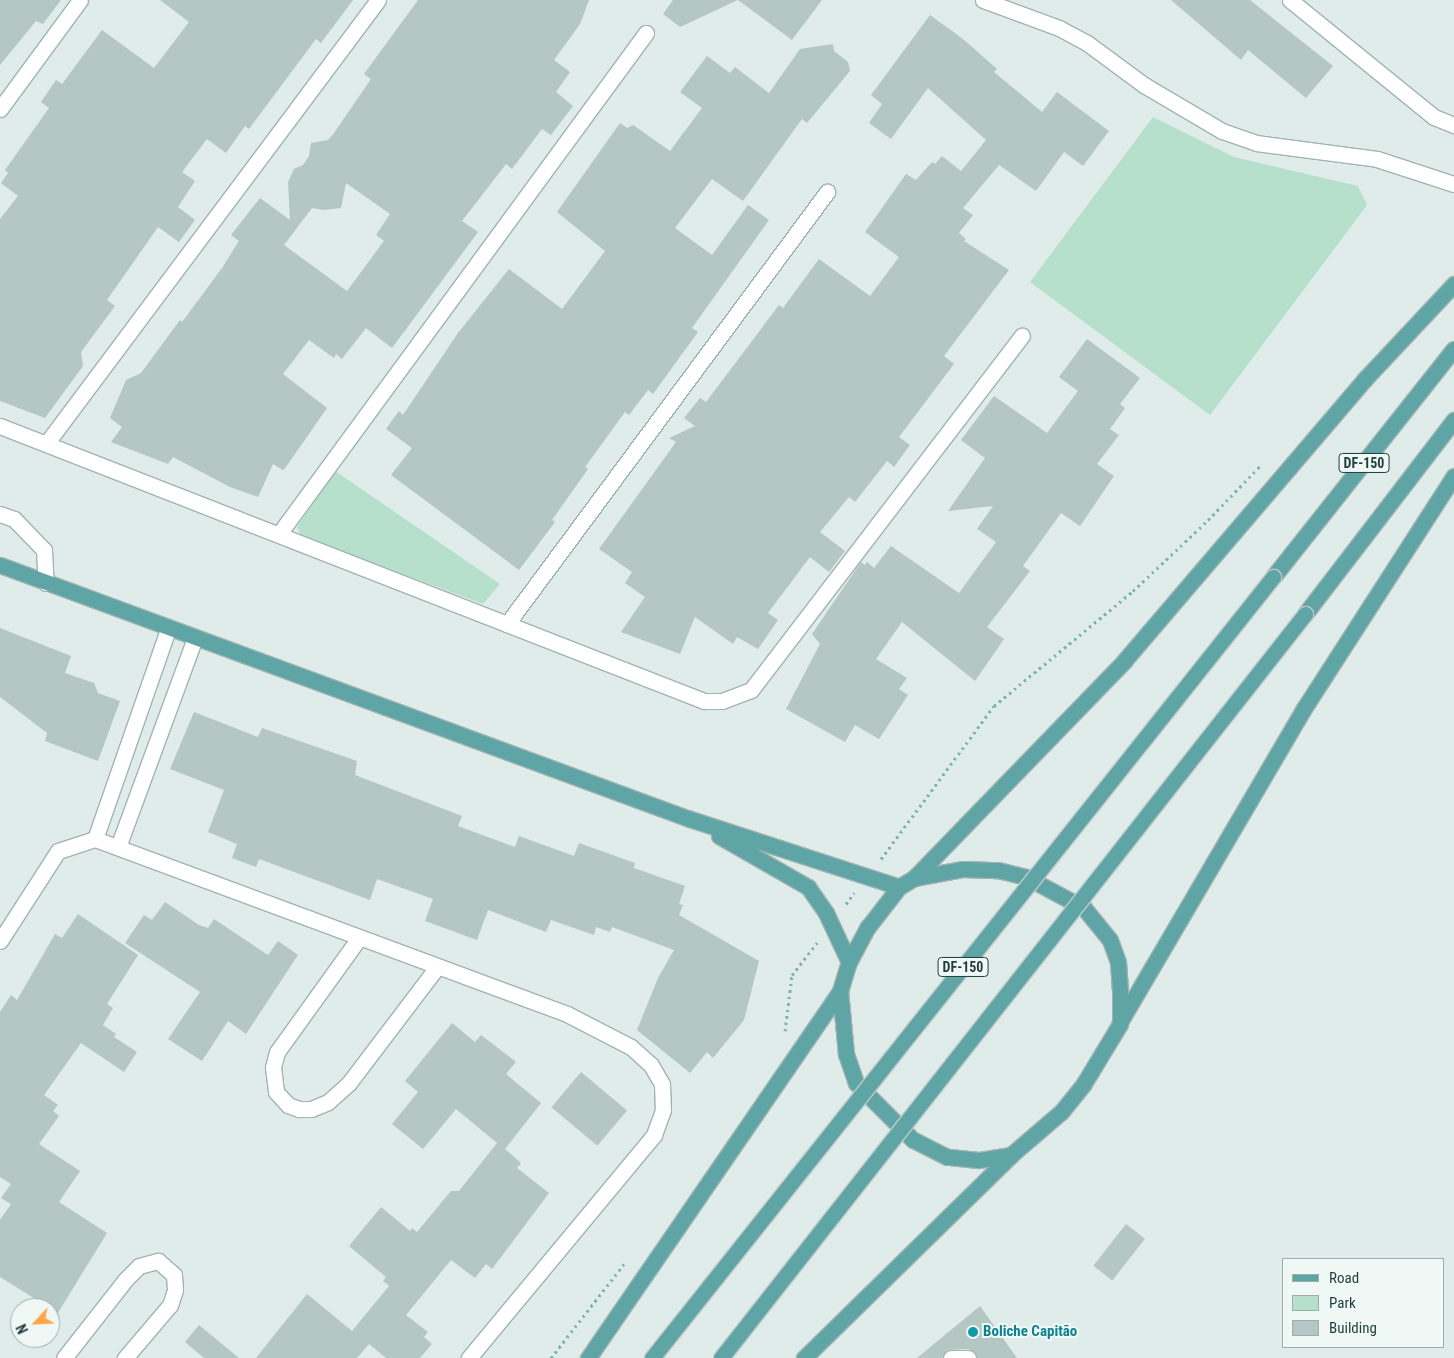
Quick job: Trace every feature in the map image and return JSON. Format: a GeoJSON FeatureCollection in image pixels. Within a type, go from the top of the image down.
{"type":"FeatureCollection","features":[{"type":"Feature","properties":{"kind":"main road"},"geometry":{"type":"LineString","coordinates":[[588,1358],[840,991],[848,962],[868,927],[899,887],[914,878],[1125,660],[1365,379],[1454,284]]}},
{"type":"Feature","properties":{"kind":"main road","name":"DF-150"},"geometry":{"type":"LineString","coordinates":[[652,1358],[1454,349]]}},
{"type":"Feature","properties":{"kind":"main road","name":"DF-150"},"geometry":{"type":"LineString","coordinates":[[721,1358],[1305,614],[1454,420]]}},
{"type":"Feature","properties":{"kind":"main road"},"geometry":{"type":"LineString","coordinates":[[804,1358],[1011,1155],[1042,1130],[1083,1085],[1303,710],[1454,476]]}},
{"type":"Feature","properties":{"kind":"main road"},"geometry":{"type":"LineString","coordinates":[[0,565],[168,629],[396,708],[687,818],[899,887]]}},
{"type":"Feature","properties":{"kind":"main road"},"geometry":{"type":"LineString","coordinates":[[687,818],[808,887],[831,924],[848,962]]}},
{"type":"Feature","properties":{"kind":"main road"},"geometry":{"type":"LineString","coordinates":[[914,878],[963,869],[998,870],[1026,877],[1084,908],[1110,940],[1118,962],[1120,1024]]}},
{"type":"Feature","properties":{"kind":"main road"},"geometry":{"type":"LineString","coordinates":[[840,991],[846,1054],[856,1083],[913,1140],[947,1157],[978,1160],[1011,1155]]}},
{"type":"Feature","properties":{"kind":"street"},"geometry":{"type":"LineString","coordinates":[[0,109],[80,0]]}},
{"type":"Feature","properties":{"kind":"street"},"geometry":{"type":"LineString","coordinates":[[46,444],[378,0]]}},
{"type":"Feature","properties":{"kind":"street"},"geometry":{"type":"LineString","coordinates":[[984,0],[1059,28],[1087,43],[1144,85],[1222,131],[1256,143],[1377,159],[1454,184]]}},
{"type":"Feature","properties":{"kind":"street"},"geometry":{"type":"LineString","coordinates":[[1290,0],[1434,117],[1454,125]]}},
{"type":"Feature","properties":{"kind":"street"},"geometry":{"type":"LineString","coordinates":[[279,534],[646,33]]}},
{"type":"Feature","properties":{"kind":"street"},"geometry":{"type":"LineString","coordinates":[[507,624],[827,192]]}},
{"type":"Feature","properties":{"kind":"street"},"geometry":{"type":"LineString","coordinates":[[0,426],[704,701],[736,698],[750,690],[1022,336]]}},
{"type":"Feature","properties":{"kind":"street"},"geometry":{"type":"LineString","coordinates":[[0,514],[14,519],[44,550],[46,582]]}},
{"type":"Feature","properties":{"kind":"street"},"geometry":{"type":"LineString","coordinates":[[95,839],[168,629]]}},
{"type":"Feature","properties":{"kind":"street"},"geometry":{"type":"LineString","coordinates":[[118,847],[195,638]]}},
{"type":"Feature","properties":{"kind":"street"},"geometry":{"type":"LineString","coordinates":[[0,941],[58,851],[95,839],[567,1014],[605,1033],[638,1053],[651,1065],[662,1084],[663,1110],[654,1135],[469,1358]]}},
{"type":"Feature","properties":{"kind":"street"},"geometry":{"type":"LineString","coordinates":[[359,938],[278,1052],[273,1067],[276,1092],[288,1105],[298,1109],[311,1109],[328,1102],[349,1083],[437,967]]}},
{"type":"Feature","properties":{"kind":"street"},"geometry":{"type":"LineString","coordinates":[[64,1358],[132,1273],[139,1266],[158,1262],[174,1275],[175,1290],[170,1306],[125,1358]]}},
{"type":"Feature","properties":{"kind":"street"},"geometry":{"type":"LineString","coordinates":[[951,1358],[968,1358]]}},
{"type":"Feature","properties":{"kind":"path"},"geometry":{"type":"LineString","coordinates":[[792,975],[994,706],[1133,591],[1208,520],[1263,462]]}},
{"type":"Feature","properties":{"kind":"green space"},"geometry":{"type":"Polygon","coordinates":[[[1153,117],[1234,157],[1358,186],[1367,205],[1210,415],[1030,282],[1153,117]]]}},
{"type":"Feature","properties":{"kind":"green space"},"geometry":{"type":"Polygon","coordinates":[[[335,471],[500,584],[483,604],[301,536],[297,527],[335,471]]]}},
{"type":"Feature","properties":{"kind":"building"},"geometry":{"type":"Polygon","coordinates":[[[0,0],[61,0],[43,24],[36,21],[0,65],[0,0]]]}},
{"type":"Feature","properties":{"kind":"building"},"geometry":{"type":"Polygon","coordinates":[[[160,0],[353,0],[321,43],[316,39],[249,129],[245,126],[226,153],[207,139],[182,172],[195,181],[178,207],[195,220],[179,242],[158,227],[107,300],[115,306],[81,352],[83,366],[45,418],[0,401],[0,219],[18,196],[1,183],[8,173],[5,170],[49,108],[41,102],[56,80],[62,84],[102,30],[154,68],[189,22],[160,0]]]}},
{"type":"Feature","properties":{"kind":"building"},"geometry":{"type":"Polygon","coordinates":[[[418,0],[589,0],[580,24],[554,60],[570,72],[556,92],[573,106],[551,135],[542,129],[512,169],[506,164],[462,221],[478,232],[392,348],[366,328],[342,359],[336,354],[334,358],[309,340],[283,374],[327,408],[286,467],[283,470],[273,464],[258,497],[230,487],[173,457],[168,464],[111,442],[122,427],[110,418],[126,380],[141,373],[222,268],[239,241],[231,235],[260,198],[290,220],[288,182],[294,169],[303,165],[309,156],[311,143],[328,140],[334,133],[371,79],[364,74],[418,0]],[[346,183],[341,208],[323,210],[312,208],[284,245],[347,291],[384,241],[376,235],[390,214],[346,183]]]}},
{"type":"Feature","properties":{"kind":"building"},"geometry":{"type":"Polygon","coordinates":[[[673,0],[738,0],[680,27],[663,14],[673,0]]]}},
{"type":"Feature","properties":{"kind":"building"},"geometry":{"type":"Polygon","coordinates":[[[738,0],[822,0],[792,40],[738,0]]]}},
{"type":"Feature","properties":{"kind":"building"},"geometry":{"type":"Polygon","coordinates":[[[1171,0],[1250,0],[1333,66],[1306,98],[1248,50],[1241,60],[1171,0]]]}},
{"type":"Feature","properties":{"kind":"building"},"geometry":{"type":"Polygon","coordinates":[[[930,15],[963,39],[997,69],[994,72],[1042,112],[1057,92],[1109,131],[1083,166],[1064,152],[1036,191],[999,165],[963,208],[973,215],[959,233],[966,239],[964,241],[1009,270],[944,356],[954,364],[899,437],[910,445],[894,467],[887,461],[855,502],[849,497],[820,532],[845,551],[829,572],[810,557],[768,613],[778,620],[758,649],[737,637],[733,644],[695,617],[680,654],[621,632],[645,597],[625,583],[632,572],[599,549],[676,442],[669,438],[695,426],[684,418],[700,398],[706,402],[779,305],[783,308],[819,259],[870,296],[899,257],[865,232],[906,174],[916,180],[932,162],[935,164],[942,156],[961,171],[986,140],[928,88],[891,139],[869,123],[882,104],[871,95],[930,15]]]}},
{"type":"Feature","properties":{"kind":"building"},"geometry":{"type":"Polygon","coordinates":[[[833,44],[834,51],[848,62],[850,71],[807,123],[802,119],[743,201],[712,179],[675,228],[712,255],[748,205],[769,220],[692,328],[698,332],[653,394],[648,390],[629,415],[625,412],[585,467],[588,469],[552,520],[555,522],[519,570],[391,475],[412,448],[386,429],[399,411],[403,415],[458,333],[509,269],[562,309],[605,251],[557,212],[620,123],[627,128],[633,125],[670,151],[702,108],[680,92],[707,56],[730,73],[735,67],[769,93],[800,49],[833,44]]]}},
{"type":"Feature","properties":{"kind":"building"},"geometry":{"type":"Polygon","coordinates":[[[1087,339],[1140,378],[1120,404],[1125,408],[1110,429],[1119,435],[1097,464],[1114,476],[1080,526],[1061,513],[1023,566],[1030,571],[987,627],[1004,639],[975,681],[902,622],[876,659],[907,678],[899,689],[908,695],[879,739],[855,725],[845,742],[786,709],[820,644],[812,634],[861,562],[865,565],[867,562],[874,568],[891,546],[959,593],[996,542],[977,529],[993,506],[948,511],[985,458],[961,440],[994,396],[1047,433],[1078,391],[1059,377],[1087,339]]]}},
{"type":"Feature","properties":{"kind":"building"},"geometry":{"type":"Polygon","coordinates":[[[0,628],[71,656],[65,673],[94,683],[98,693],[120,701],[98,761],[45,741],[47,733],[0,697],[0,628]]]}},
{"type":"Feature","properties":{"kind":"building"},"geometry":{"type":"Polygon","coordinates":[[[194,712],[258,737],[262,728],[357,761],[355,775],[462,816],[458,826],[515,847],[519,836],[574,856],[579,843],[635,863],[634,868],[685,886],[679,904],[683,905],[679,915],[759,961],[744,1020],[713,1058],[707,1052],[690,1073],[637,1030],[658,978],[674,950],[612,927],[610,932],[596,927],[594,935],[551,920],[546,932],[488,910],[477,940],[425,921],[433,899],[377,879],[370,900],[259,859],[256,867],[232,858],[237,844],[208,832],[224,790],[170,769],[194,712]]]}},
{"type":"Feature","properties":{"kind":"building"},"geometry":{"type":"Polygon","coordinates":[[[165,902],[199,925],[208,928],[214,919],[268,955],[278,941],[298,955],[246,1034],[228,1021],[202,1061],[168,1039],[200,992],[125,943],[144,915],[152,920],[165,902]]]}},
{"type":"Feature","properties":{"kind":"building"},"geometry":{"type":"Polygon","coordinates":[[[78,914],[138,955],[107,1004],[113,1008],[103,1025],[116,1034],[114,1037],[137,1052],[124,1072],[81,1043],[44,1095],[58,1105],[53,1111],[59,1116],[39,1144],[80,1171],[59,1202],[107,1233],[60,1309],[60,1298],[34,1298],[0,1277],[0,1220],[11,1204],[1,1198],[11,1184],[0,1177],[0,1012],[11,995],[17,1000],[55,934],[62,938],[78,914]]]}},
{"type":"Feature","properties":{"kind":"building"},"geometry":{"type":"Polygon","coordinates":[[[452,1023],[475,1042],[481,1035],[516,1062],[506,1074],[541,1103],[505,1149],[521,1163],[517,1168],[549,1193],[492,1269],[486,1264],[475,1278],[451,1260],[406,1315],[428,1332],[424,1337],[432,1344],[420,1358],[386,1358],[369,1344],[357,1358],[256,1358],[307,1294],[352,1331],[389,1286],[383,1281],[386,1277],[349,1246],[381,1207],[410,1231],[412,1228],[417,1232],[451,1191],[459,1191],[497,1143],[456,1109],[423,1149],[392,1124],[418,1092],[405,1081],[452,1023]]]}},
{"type":"Feature","properties":{"kind":"building"},"geometry":{"type":"Polygon","coordinates":[[[581,1072],[627,1111],[597,1146],[551,1107],[581,1072]]]}},
{"type":"Feature","properties":{"kind":"building"},"geometry":{"type":"Polygon","coordinates":[[[1126,1224],[1145,1239],[1112,1281],[1093,1266],[1126,1224]]]}},
{"type":"Feature","properties":{"kind":"building","name":"Boliche Capitão"},"geometry":{"type":"Polygon","coordinates":[[[980,1306],[1017,1358],[977,1358],[976,1353],[968,1349],[947,1350],[942,1358],[917,1358],[980,1306]]]}},
{"type":"Feature","properties":{"kind":"building"},"geometry":{"type":"Polygon","coordinates":[[[199,1325],[239,1358],[204,1358],[185,1342],[199,1325]]]}},
{"type":"Feature","properties":{"kind":"place","name":"Boliche Capitão"},"geometry":{"type":"Point","coordinates":[973,1332]}}]}
